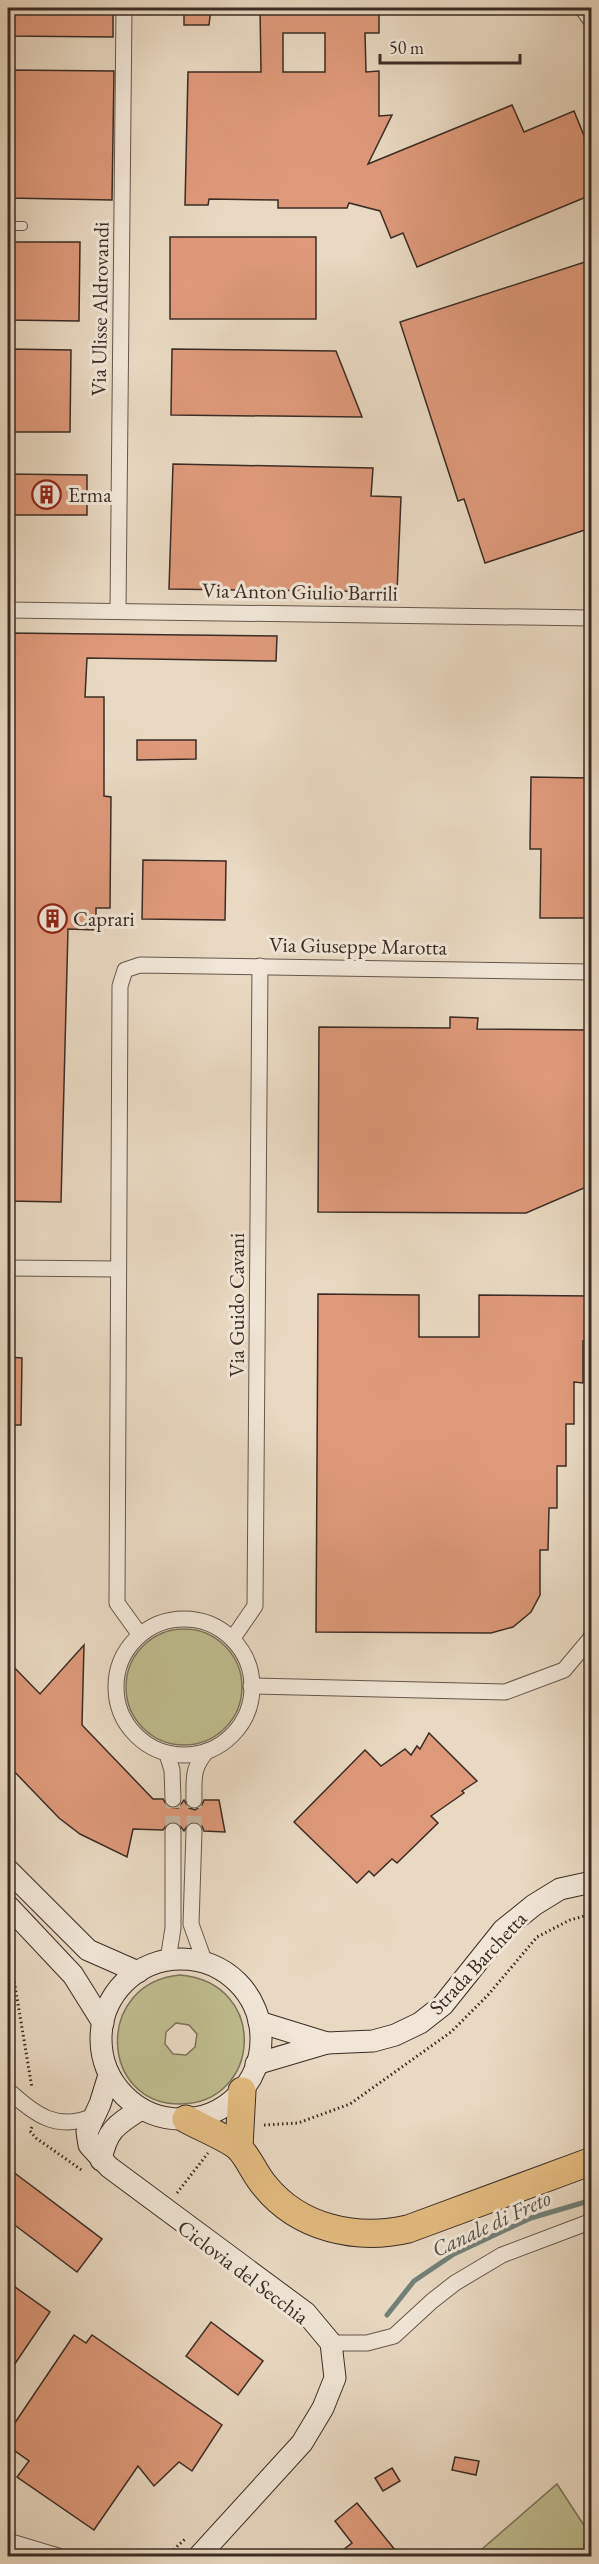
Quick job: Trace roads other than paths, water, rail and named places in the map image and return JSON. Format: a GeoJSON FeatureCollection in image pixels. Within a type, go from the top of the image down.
{"type":"FeatureCollection","features":[{"type":"Feature","properties":{"kind":"highway"},"geometry":{"type":"LineString","coordinates":[[233,2137],[242,2091]]}},
{"type":"Feature","properties":{"kind":"highway"},"geometry":{"type":"LineString","coordinates":[[186,2119],[233,2137],[266,2188],[292,2212],[321,2225],[359,2234],[392,2233],[408,2229],[591,2161]]}},
{"type":"Feature","properties":{"kind":"street","name":"Via Ulisse Aldrovandi"},"geometry":{"type":"LineString","coordinates":[[118,610],[124,8]]}},
{"type":"Feature","properties":{"kind":"street"},"geometry":{"type":"LineString","coordinates":[[582,8],[591,22]]}},
{"type":"Feature","properties":{"kind":"street","name":"Via Anton Giulio Barrili"},"geometry":{"type":"LineString","coordinates":[[8,610],[591,618]]}},
{"type":"Feature","properties":{"kind":"street","name":"Via Giuseppe Marotta"},"geometry":{"type":"LineString","coordinates":[[117,1269],[120,986],[125,970],[140,964],[591,972]]}},
{"type":"Feature","properties":{"kind":"street","name":"Via Guido Cavani"},"geometry":{"type":"LineString","coordinates":[[233,1638],[255,1605],[260,966]]}},
{"type":"Feature","properties":{"kind":"street"},"geometry":{"type":"LineString","coordinates":[[8,1268],[117,1269],[117,1602],[140,1635]]}},
{"type":"Feature","properties":{"kind":"street"},"geometry":{"type":"LineString","coordinates":[[180,1619],[197,1620],[213,1625],[233,1638],[247,1662],[252,1686],[250,1700],[240,1724],[220,1745],[207,1751],[183,1755],[167,1754],[137,1737],[122,1716],[116,1694],[116,1679],[120,1663],[129,1646],[140,1635],[159,1623],[180,1619]]}},
{"type":"Feature","properties":{"kind":"street"},"geometry":{"type":"LineString","coordinates":[[252,1686],[505,1692],[564,1670],[590,1639],[591,1634]]}},
{"type":"Feature","properties":{"kind":"street"},"geometry":{"type":"LineString","coordinates":[[194,1800],[194,1774],[197,1762],[207,1751]]}},
{"type":"Feature","properties":{"kind":"street"},"geometry":{"type":"LineString","coordinates":[[167,1754],[172,1770],[173,1799]]}},
{"type":"Feature","properties":{"kind":"street"},"geometry":{"type":"LineString","coordinates":[[168,1960],[173,1928],[173,1830]]}},
{"type":"Feature","properties":{"kind":"street"},"geometry":{"type":"LineString","coordinates":[[194,1831],[191,1924],[205,1963]]}},
{"type":"Feature","properties":{"kind":"street"},"geometry":{"type":"LineString","coordinates":[[8,1870],[88,1950],[138,1972]]}},
{"type":"Feature","properties":{"kind":"street","name":"Strada Barchetta"},"geometry":{"type":"LineString","coordinates":[[256,2064],[327,2043],[373,2041],[396,2035],[420,2023],[443,2005],[503,1930],[534,1905],[560,1889],[591,1882]]}},
{"type":"Feature","properties":{"kind":"street"},"geometry":{"type":"LineString","coordinates":[[8,1906],[73,1975],[103,2023]]}},
{"type":"Feature","properties":{"kind":"street"},"geometry":{"type":"LineString","coordinates":[[184,1959],[205,1963],[226,1973],[240,1986],[252,2004],[259,2022],[260,2043],[256,2064],[242,2091],[217,2110],[186,2119],[168,2118],[141,2109],[124,2096],[109,2075],[102,2054],[103,2023],[113,1996],[138,1972],[168,1960],[184,1959]]}},
{"type":"Feature","properties":{"kind":"street","name":"Strada Barchetta"},"geometry":{"type":"LineString","coordinates":[[259,2022],[327,2043]]}},
{"type":"Feature","properties":{"kind":"street"},"geometry":{"type":"LineString","coordinates":[[109,2075],[100,2104],[87,2132],[89,2145],[102,2160],[306,2313],[331,2343],[335,2378],[323,2408],[307,2434],[199,2556]]}},
{"type":"Feature","properties":{"kind":"street"},"geometry":{"type":"LineString","coordinates":[[8,2090],[17,2099],[51,2121],[79,2122],[93,2116]]}},
{"type":"Feature","properties":{"kind":"street"},"geometry":{"type":"LineString","coordinates":[[102,2160],[105,2140],[118,2123],[141,2109]]}},
{"type":"Feature","properties":{"kind":"street"},"geometry":{"type":"LineString","coordinates":[[331,2343],[367,2343],[394,2336],[405,2329],[432,2301],[455,2283],[502,2255],[591,2221]]}},
{"type":"Feature","properties":{"kind":"street"},"geometry":{"type":"LineString","coordinates":[[8,2541],[58,2556]]}},
{"type":"Feature","properties":{"kind":"lane"},"geometry":{"type":"LineString","coordinates":[[8,226],[23,226]]}},
{"type":"Feature","properties":{"kind":"waterway","name":"Canale di Freto"},"geometry":{"type":"LineString","coordinates":[[387,2315],[414,2281],[454,2254],[531,2218],[592,2198]]}},
{"type":"Feature","properties":{"kind":"tunnel"},"geometry":{"type":"LineString","coordinates":[[173,1799],[173,1831]]}},
{"type":"Feature","properties":{"kind":"tunnel"},"geometry":{"type":"LineString","coordinates":[[194,1800],[194,1831]]}},
{"type":"Feature","properties":{"kind":"place","name":"Erma"},"geometry":{"type":"Point","coordinates":[47,495]}},
{"type":"Feature","properties":{"kind":"place","name":"Caprari"},"geometry":{"type":"Point","coordinates":[52,919]}}]}
